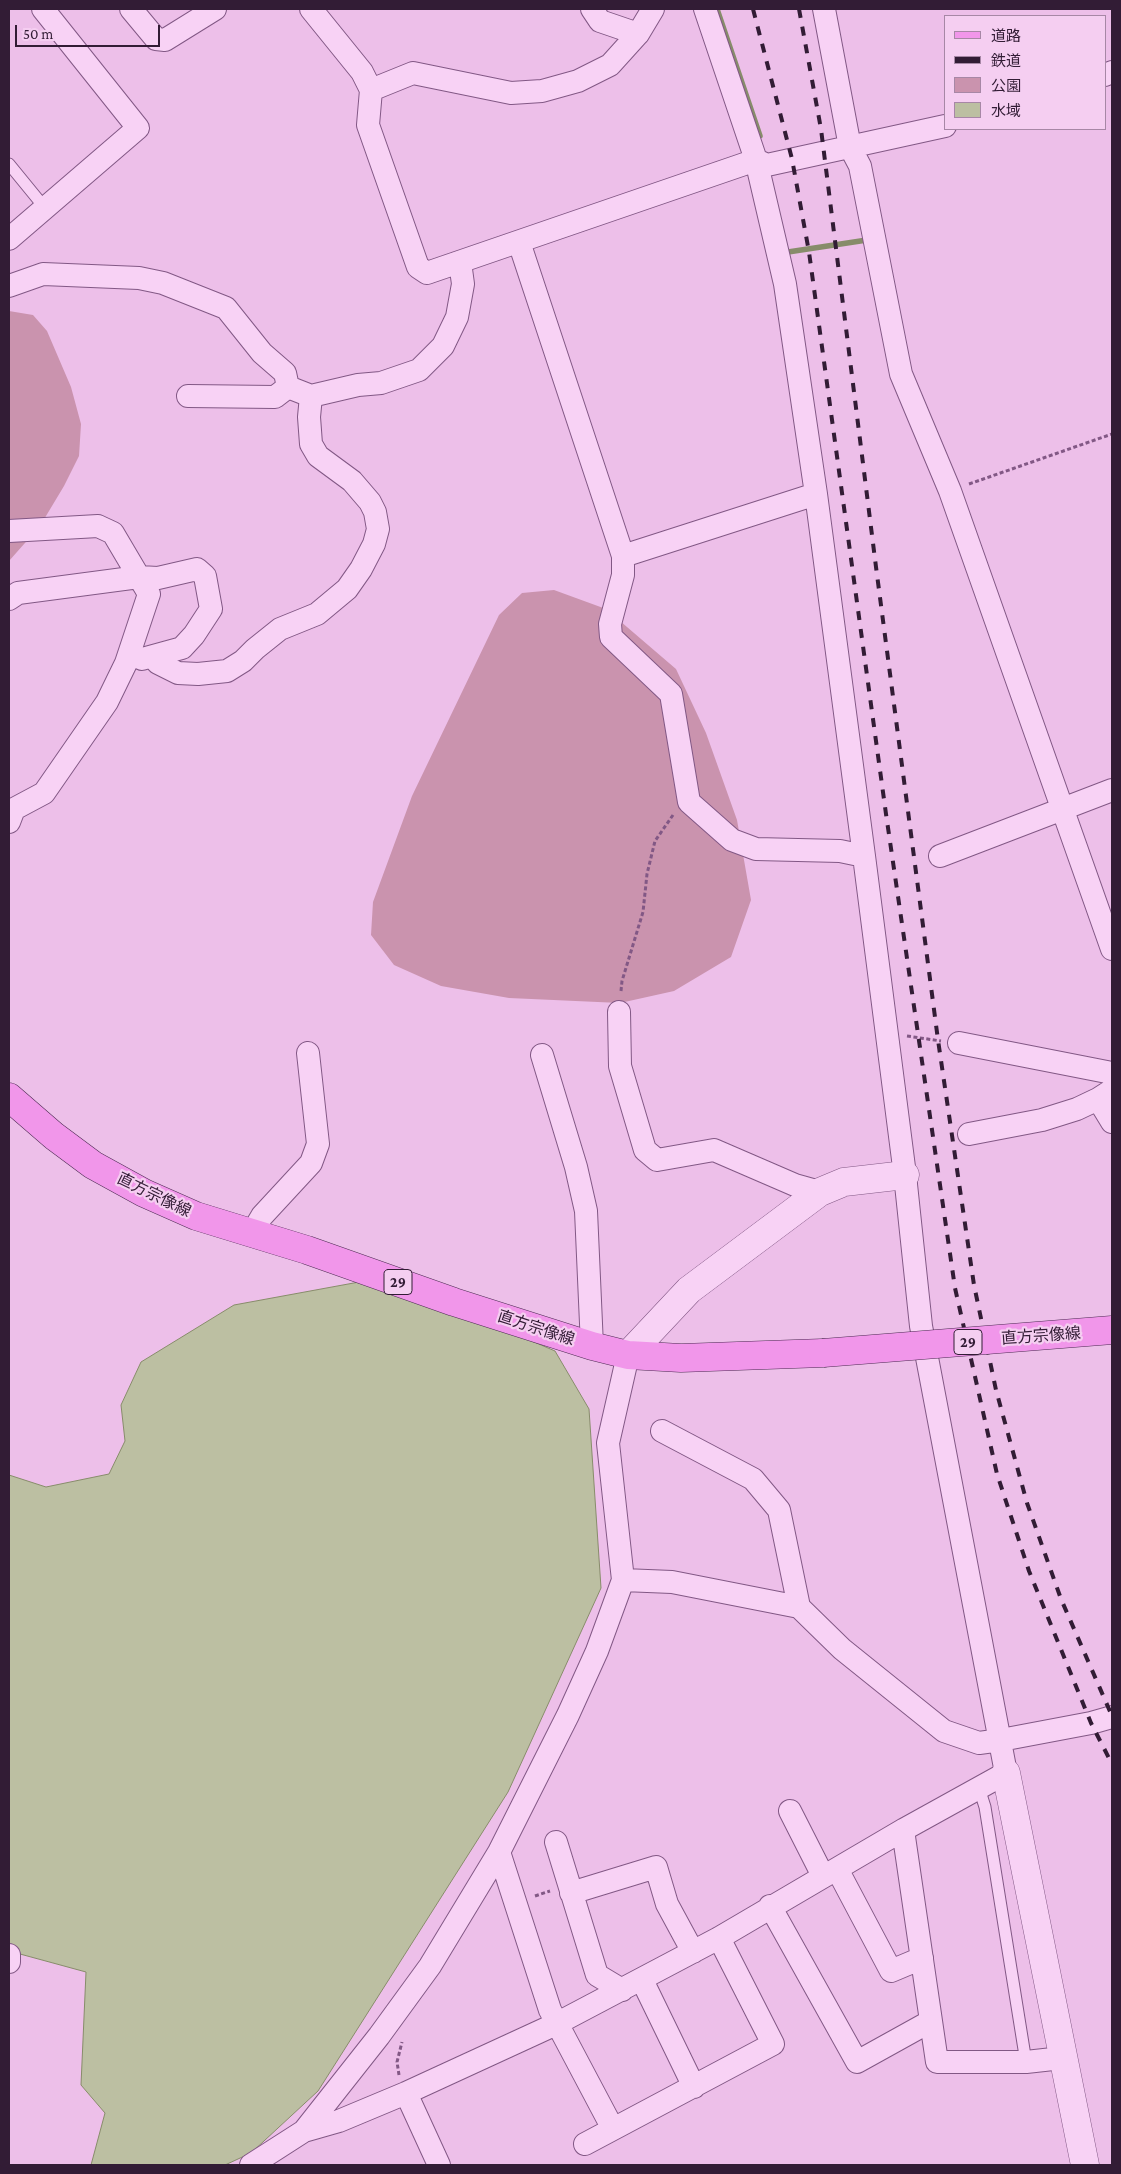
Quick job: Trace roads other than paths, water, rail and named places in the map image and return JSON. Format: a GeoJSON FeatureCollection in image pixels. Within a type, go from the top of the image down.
{"type":"FeatureCollection","features":[{"type":"Feature","properties":{"kind":"main road","name":"直方宗像線"},"geometry":{"type":"LineString","coordinates":[[9,1097],[54,1136],[102,1170],[144,1193],[196,1216],[252,1233],[454,1302],[592,1346],[628,1354],[681,1358],[823,1353],[1112,1330]]}},
{"type":"Feature","properties":{"kind":"street"},"geometry":{"type":"LineString","coordinates":[[9,239],[138,128],[43,9]]}},
{"type":"Feature","properties":{"kind":"street"},"geometry":{"type":"LineString","coordinates":[[131,9],[156,39],[165,40],[215,9]]}},
{"type":"Feature","properties":{"kind":"street"},"geometry":{"type":"LineString","coordinates":[[311,9],[362,72],[371,90],[368,126],[418,267],[427,273],[756,160],[767,166],[944,126]]}},
{"type":"Feature","properties":{"kind":"street"},"geometry":{"type":"LineString","coordinates":[[592,9],[600,21],[638,34]]}},
{"type":"Feature","properties":{"kind":"street"},"geometry":{"type":"LineString","coordinates":[[371,90],[413,73],[512,93],[542,91],[578,81],[610,65],[638,34],[653,9]]}},
{"type":"Feature","properties":{"kind":"street"},"geometry":{"type":"LineString","coordinates":[[705,9],[756,160],[785,284],[816,494],[864,856],[905,1175],[921,1326],[1006,1773],[1085,2165]]}},
{"type":"Feature","properties":{"kind":"street"},"geometry":{"type":"LineString","coordinates":[[824,9],[850,147],[860,166],[902,374],[950,491],[1112,949]]}},
{"type":"Feature","properties":{"kind":"street"},"geometry":{"type":"LineString","coordinates":[[519,242],[623,556],[623,575],[610,624],[611,637],[672,694],[690,802],[732,840],[756,849],[840,851],[864,856]]}},
{"type":"Feature","properties":{"kind":"street"},"geometry":{"type":"LineString","coordinates":[[288,388],[311,396],[358,385],[381,383],[419,370],[443,346],[457,317],[463,284],[460,262]]}},
{"type":"Feature","properties":{"kind":"street"},"geometry":{"type":"LineString","coordinates":[[9,286],[44,274],[139,278],[163,283],[226,308],[262,353],[286,373],[288,388]]}},
{"type":"Feature","properties":{"kind":"street"},"geometry":{"type":"LineString","coordinates":[[188,396],[275,397],[288,388]]}},
{"type":"Feature","properties":{"kind":"street"},"geometry":{"type":"LineString","coordinates":[[153,657],[158,663],[178,673],[198,674],[227,671],[243,661],[280,629],[317,614],[347,589],[361,570],[374,544],[378,529],[375,512],[370,502],[352,480],[318,456],[311,444],[309,418],[311,396]]}},
{"type":"Feature","properties":{"kind":"street"},"geometry":{"type":"LineString","coordinates":[[623,556],[816,494]]}},
{"type":"Feature","properties":{"kind":"street"},"geometry":{"type":"LineString","coordinates":[[9,531],[98,526],[113,533],[149,594],[126,663],[107,702],[44,793],[14,810],[9,822]]}},
{"type":"Feature","properties":{"kind":"street"},"geometry":{"type":"LineString","coordinates":[[9,598],[18,593],[139,578],[158,578],[197,569],[205,576],[211,609],[194,635],[182,648],[126,663]]}},
{"type":"Feature","properties":{"kind":"street"},"geometry":{"type":"LineString","coordinates":[[940,856],[1112,790]]}},
{"type":"Feature","properties":{"kind":"street"},"geometry":{"type":"LineString","coordinates":[[619,1012],[620,1066],[644,1150],[657,1160],[714,1150],[795,1185],[820,1192]]}},
{"type":"Feature","properties":{"kind":"street"},"geometry":{"type":"LineString","coordinates":[[959,1043],[1112,1073]]}},
{"type":"Feature","properties":{"kind":"street"},"geometry":{"type":"LineString","coordinates":[[252,1233],[262,1216],[311,1163],[318,1144],[308,1053]]}},
{"type":"Feature","properties":{"kind":"street"},"geometry":{"type":"LineString","coordinates":[[542,1054],[576,1167],[586,1211],[592,1346]]}},
{"type":"Feature","properties":{"kind":"street"},"geometry":{"type":"LineString","coordinates":[[969,1134],[1042,1120],[1077,1109],[1105,1094],[1112,1122]]}},
{"type":"Feature","properties":{"kind":"street"},"geometry":{"type":"LineString","coordinates":[[304,2131],[430,1966],[499,1852],[568,1715],[596,1651],[623,1580],[608,1444],[628,1354],[689,1290],[820,1192],[844,1182],[905,1175]]}},
{"type":"Feature","properties":{"kind":"street"},"geometry":{"type":"LineString","coordinates":[[662,1431],[753,1479],[779,1510],[799,1606],[842,1649],[944,1731],[979,1742],[1001,1740],[1091,1724],[1112,1716]]}},
{"type":"Feature","properties":{"kind":"street"},"geometry":{"type":"LineString","coordinates":[[623,1580],[672,1582],[799,1606]]}},
{"type":"Feature","properties":{"kind":"street"},"geometry":{"type":"LineString","coordinates":[[251,2165],[304,2131],[339,2121],[406,2093],[556,2024],[632,1985],[719,1938],[770,1906],[1006,1773]]}},
{"type":"Feature","properties":{"kind":"street"},"geometry":{"type":"LineString","coordinates":[[790,1811],[891,1971],[922,1958]]}},
{"type":"Feature","properties":{"kind":"street"},"geometry":{"type":"LineString","coordinates":[[903,1830],[937,2062],[1026,2062],[1062,2058]]}},
{"type":"Feature","properties":{"kind":"street"},"geometry":{"type":"LineString","coordinates":[[556,1842],[597,1975],[632,1985],[694,2087]]}},
{"type":"Feature","properties":{"kind":"street"},"geometry":{"type":"LineString","coordinates":[[499,1852],[550,2010],[613,2129]]}},
{"type":"Feature","properties":{"kind":"street"},"geometry":{"type":"LineString","coordinates":[[570,1889],[656,1867],[667,1904],[692,1952]]}},
{"type":"Feature","properties":{"kind":"street"},"geometry":{"type":"LineString","coordinates":[[770,1906],[857,2062],[931,2021]]}},
{"type":"Feature","properties":{"kind":"street"},"geometry":{"type":"LineString","coordinates":[[585,2144],[773,2044],[719,1938]]}},
{"type":"Feature","properties":{"kind":"street"},"geometry":{"type":"LineString","coordinates":[[9,1955],[9,1962]]}},
{"type":"Feature","properties":{"kind":"street"},"geometry":{"type":"LineString","coordinates":[[406,2093],[439,2165]]}},
{"type":"Feature","properties":{"kind":"lane"},"geometry":{"type":"LineString","coordinates":[[9,164],[45,208]]}},
{"type":"Feature","properties":{"kind":"lane"},"geometry":{"type":"LineString","coordinates":[[979,1788],[985,1807],[1026,2062]]}},
{"type":"Feature","properties":{"kind":"water"},"geometry":{"type":"Polygon","coordinates":[[[370,1280],[446,1304],[555,1351],[589,1409],[601,1588],[508,1792],[318,2091],[251,2153],[225,2165],[91,2165],[105,2113],[81,2085],[86,1972],[9,1951],[9,1475],[46,1487],[109,1474],[125,1441],[121,1405],[141,1362],[234,1305],[370,1280]]]}},
{"type":"Feature","properties":{"kind":"waterway"},"geometry":{"type":"LineString","coordinates":[[717,9],[760,136]]}},
{"type":"Feature","properties":{"kind":"waterway"},"geometry":{"type":"LineString","coordinates":[[788,252],[869,241]]}},
{"type":"Feature","properties":{"kind":"railway"},"geometry":{"type":"LineString","coordinates":[[753,9],[792,159],[809,252],[886,814],[955,1288],[997,1474],[1029,1571],[1091,1723],[1112,1764]]}},
{"type":"Feature","properties":{"kind":"railway"},"geometry":{"type":"LineString","coordinates":[[799,9],[821,129],[938,1040],[974,1285],[996,1390],[1027,1503],[1061,1599],[1112,1716]]}}]}
